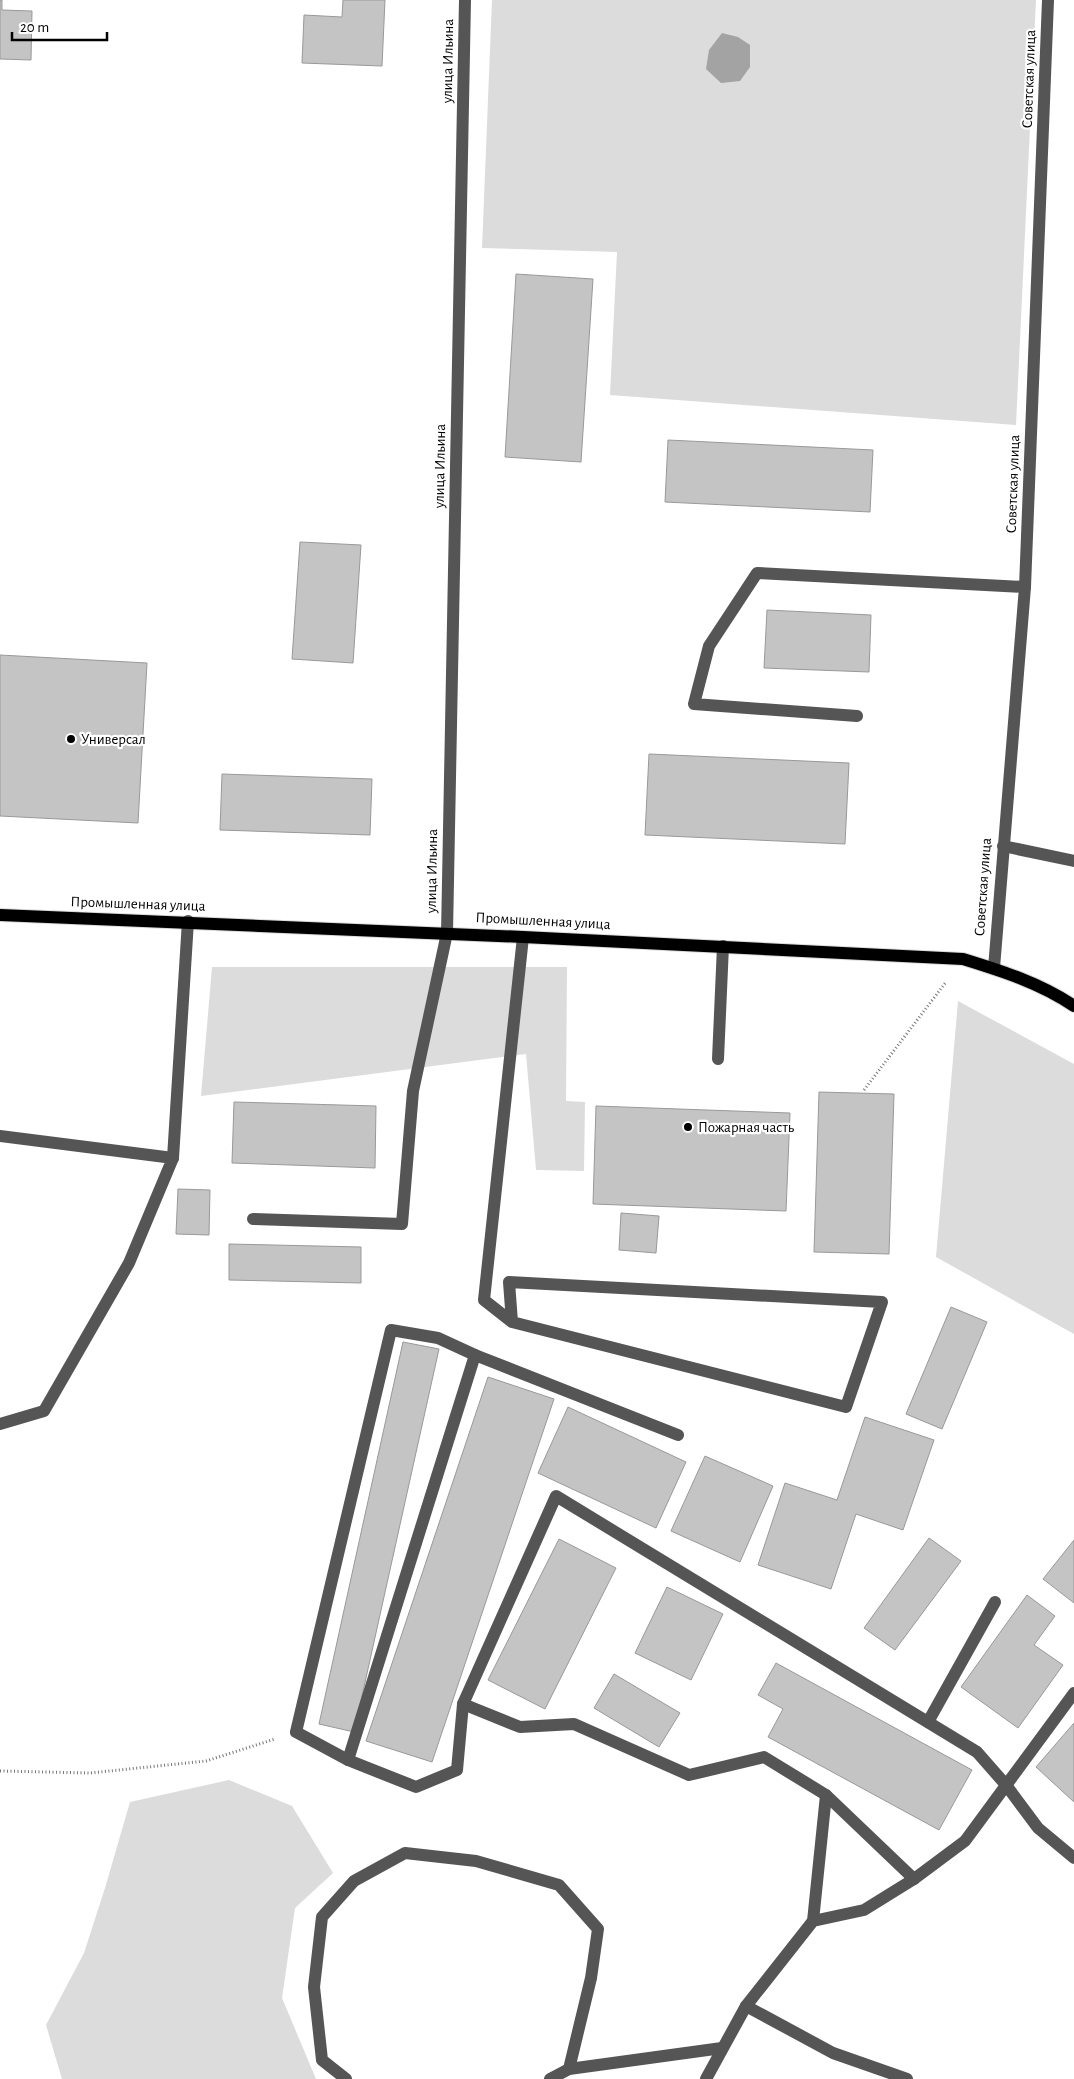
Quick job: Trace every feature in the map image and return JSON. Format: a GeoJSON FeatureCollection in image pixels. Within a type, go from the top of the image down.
{"type":"FeatureCollection","features":[{"type":"Feature","properties":{"kind":"main road","name":"Промышленная улица"},"geometry":{"type":"LineString","coordinates":[[0,915],[447,933],[963,959],[1019,976],[1061,997],[1074,1006]]}},
{"type":"Feature","properties":{"kind":"street","name":"улица Ильина"},"geometry":{"type":"LineString","coordinates":[[253,1219],[402,1224],[413,1091],[447,933],[466,0]]}},
{"type":"Feature","properties":{"kind":"street","name":"Советская улица"},"geometry":{"type":"LineString","coordinates":[[994,968],[1025,587],[1048,0]]}},
{"type":"Feature","properties":{"kind":"street"},"geometry":{"type":"LineString","coordinates":[[857,716],[694,704],[709,646],[757,574],[1025,587]]}},
{"type":"Feature","properties":{"kind":"street"},"geometry":{"type":"LineString","coordinates":[[1003,846],[1074,862]]}},
{"type":"Feature","properties":{"kind":"street"},"geometry":{"type":"LineString","coordinates":[[0,1424],[44,1411],[130,1262],[174,1158],[188,922]]}},
{"type":"Feature","properties":{"kind":"street"},"geometry":{"type":"LineString","coordinates":[[512,1322],[509,1282],[882,1302],[846,1407],[512,1322],[484,1300],[523,937]]}},
{"type":"Feature","properties":{"kind":"street"},"geometry":{"type":"LineString","coordinates":[[718,1059],[722,946]]}},
{"type":"Feature","properties":{"kind":"street"},"geometry":{"type":"LineString","coordinates":[[0,1136],[174,1158]]}},
{"type":"Feature","properties":{"kind":"street"},"geometry":{"type":"LineString","coordinates":[[678,1435],[475,1355],[438,1338],[390,1330],[296,1732],[348,1760],[416,1787],[457,1770],[463,1704],[556,1496],[977,1752],[1006,1785],[1038,1828],[1074,1858]]}},
{"type":"Feature","properties":{"kind":"street"},"geometry":{"type":"LineString","coordinates":[[348,1760],[475,1355]]}},
{"type":"Feature","properties":{"kind":"street"},"geometry":{"type":"LineString","coordinates":[[928,1722],[995,1602]]}},
{"type":"Feature","properties":{"kind":"street"},"geometry":{"type":"LineString","coordinates":[[813,1921],[864,1910],[914,1879],[965,1841],[1074,1693]]}},
{"type":"Feature","properties":{"kind":"street"},"geometry":{"type":"LineString","coordinates":[[463,1704],[520,1727],[574,1724],[689,1775],[764,1757],[826,1795],[914,1879]]}},
{"type":"Feature","properties":{"kind":"street"},"geometry":{"type":"LineString","coordinates":[[706,2079],[746,2006],[813,1921],[826,1795]]}},
{"type":"Feature","properties":{"kind":"street"},"geometry":{"type":"LineString","coordinates":[[346,2079],[322,2060],[314,1987],[322,1917],[354,1881],[406,1853],[476,1862],[559,1885],[598,1929],[591,1978],[569,2068]]}},
{"type":"Feature","properties":{"kind":"street"},"geometry":{"type":"LineString","coordinates":[[746,2006],[833,2053],[907,2079]]}},
{"type":"Feature","properties":{"kind":"street"},"geometry":{"type":"LineString","coordinates":[[550,2079],[569,2068],[722,2048]]}},
{"type":"Feature","properties":{"kind":"path"},"geometry":{"type":"LineString","coordinates":[[864,1090],[963,959]]}},
{"type":"Feature","properties":{"kind":"path"},"geometry":{"type":"LineString","coordinates":[[0,1770],[90,1773],[206,1761],[296,1732]]}},
{"type":"Feature","properties":{"kind":"shaded area"},"geometry":{"type":"Polygon","coordinates":[[[492,0],[1036,0],[1016,425],[610,395],[617,252],[482,248],[492,0]]]}},
{"type":"Feature","properties":{"kind":"shaded area"},"geometry":{"type":"Polygon","coordinates":[[[722,33],[738,37],[750,45],[750,67],[740,81],[721,83],[706,69],[709,50],[722,33]]]}},
{"type":"Feature","properties":{"kind":"shaded area"},"geometry":{"type":"Polygon","coordinates":[[[212,967],[567,967],[566,1101],[585,1102],[584,1171],[536,1170],[526,1054],[201,1096],[212,967]]]}},
{"type":"Feature","properties":{"kind":"shaded area"},"geometry":{"type":"Polygon","coordinates":[[[958,1001],[1074,1064],[1074,1334],[936,1257],[958,1001]]]}},
{"type":"Feature","properties":{"kind":"shaded area"},"geometry":{"type":"Polygon","coordinates":[[[229,1780],[292,1806],[333,1873],[295,1908],[282,1998],[316,2079],[62,2079],[46,2025],[84,1953],[130,1802],[229,1780]]]}},
{"type":"Feature","properties":{"kind":"building"},"geometry":{"type":"Polygon","coordinates":[[[0,0],[2,0],[2,10],[32,11],[31,60],[0,59],[0,0]]]}},
{"type":"Feature","properties":{"kind":"building"},"geometry":{"type":"Polygon","coordinates":[[[343,0],[385,0],[382,66],[302,63],[304,15],[342,17],[343,0]]]}},
{"type":"Feature","properties":{"kind":"building"},"geometry":{"type":"Polygon","coordinates":[[[516,274],[593,279],[581,462],[505,457],[516,274]]]}},
{"type":"Feature","properties":{"kind":"building"},"geometry":{"type":"Polygon","coordinates":[[[668,440],[873,450],[870,512],[665,502],[668,440]]]}},
{"type":"Feature","properties":{"kind":"building"},"geometry":{"type":"Polygon","coordinates":[[[300,542],[361,545],[353,663],[292,659],[300,542]]]}},
{"type":"Feature","properties":{"kind":"building"},"geometry":{"type":"Polygon","coordinates":[[[767,610],[871,615],[869,672],[764,668],[767,610]]]}},
{"type":"Feature","properties":{"kind":"building","name":"Универсал"},"geometry":{"type":"Polygon","coordinates":[[[0,655],[147,663],[138,823],[0,816],[0,655]]]}},
{"type":"Feature","properties":{"kind":"building"},"geometry":{"type":"Polygon","coordinates":[[[649,754],[849,763],[845,844],[645,835],[649,754]]]}},
{"type":"Feature","properties":{"kind":"building"},"geometry":{"type":"Polygon","coordinates":[[[222,774],[372,779],[370,835],[220,830],[222,774]]]}},
{"type":"Feature","properties":{"kind":"building"},"geometry":{"type":"Polygon","coordinates":[[[819,1092],[894,1094],[889,1254],[814,1252],[819,1092]]]}},
{"type":"Feature","properties":{"kind":"building"},"geometry":{"type":"Polygon","coordinates":[[[234,1102],[376,1106],[375,1168],[232,1163],[234,1102]]]}},
{"type":"Feature","properties":{"kind":"building"},"geometry":{"type":"Polygon","coordinates":[[[596,1106],[790,1113],[786,1211],[593,1204],[596,1106]]]}},
{"type":"Feature","properties":{"kind":"building"},"geometry":{"type":"Polygon","coordinates":[[[178,1189],[210,1190],[209,1235],[176,1234],[178,1189]]]}},
{"type":"Feature","properties":{"kind":"building"},"geometry":{"type":"Polygon","coordinates":[[[621,1213],[659,1216],[656,1253],[619,1250],[621,1213]]]}},
{"type":"Feature","properties":{"kind":"building"},"geometry":{"type":"Polygon","coordinates":[[[229,1244],[361,1247],[361,1283],[229,1280],[229,1244]]]}},
{"type":"Feature","properties":{"kind":"building"},"geometry":{"type":"Polygon","coordinates":[[[951,1307],[987,1322],[942,1429],[906,1414],[951,1307]]]}},
{"type":"Feature","properties":{"kind":"building"},"geometry":{"type":"Polygon","coordinates":[[[403,1342],[439,1349],[354,1732],[319,1724],[403,1342]]]}},
{"type":"Feature","properties":{"kind":"building"},"geometry":{"type":"Polygon","coordinates":[[[488,1377],[554,1399],[432,1762],[366,1741],[488,1377]]]}},
{"type":"Feature","properties":{"kind":"building"},"geometry":{"type":"Polygon","coordinates":[[[568,1407],[686,1462],[656,1528],[538,1473],[568,1407]]]}},
{"type":"Feature","properties":{"kind":"building"},"geometry":{"type":"Polygon","coordinates":[[[865,1417],[934,1440],[903,1530],[856,1514],[831,1589],[758,1565],[785,1483],[837,1500],[865,1417]]]}},
{"type":"Feature","properties":{"kind":"building"},"geometry":{"type":"Polygon","coordinates":[[[705,1456],[773,1486],[740,1562],[671,1531],[705,1456]]]}},
{"type":"Feature","properties":{"kind":"building"},"geometry":{"type":"Polygon","coordinates":[[[929,1538],[961,1561],[895,1650],[864,1628],[929,1538]]]}},
{"type":"Feature","properties":{"kind":"building"},"geometry":{"type":"Polygon","coordinates":[[[559,1539],[616,1568],[545,1709],[488,1680],[559,1539]]]}},
{"type":"Feature","properties":{"kind":"building"},"geometry":{"type":"Polygon","coordinates":[[[1074,1540],[1074,1603],[1043,1579],[1074,1540]]]}},
{"type":"Feature","properties":{"kind":"building"},"geometry":{"type":"Polygon","coordinates":[[[667,1587],[723,1614],[691,1680],[635,1653],[667,1587]]]}},
{"type":"Feature","properties":{"kind":"building"},"geometry":{"type":"Polygon","coordinates":[[[1027,1595],[1055,1616],[1034,1645],[1063,1665],[1018,1728],[961,1687],[1027,1595]]]}},
{"type":"Feature","properties":{"kind":"building"},"geometry":{"type":"Polygon","coordinates":[[[776,1663],[972,1770],[939,1830],[768,1737],[783,1709],[758,1695],[776,1663]]]}},
{"type":"Feature","properties":{"kind":"building"},"geometry":{"type":"Polygon","coordinates":[[[614,1674],[680,1713],[659,1747],[594,1708],[614,1674]]]}},
{"type":"Feature","properties":{"kind":"building"},"geometry":{"type":"Polygon","coordinates":[[[1074,1723],[1074,1802],[1036,1767],[1074,1723]]]}},
{"type":"Feature","properties":{"kind":"place","name":"Универсал"},"geometry":{"type":"Point","coordinates":[71,739]}},
{"type":"Feature","properties":{"kind":"place","name":"Пожарная часть"},"geometry":{"type":"Point","coordinates":[688,1127]}}]}
